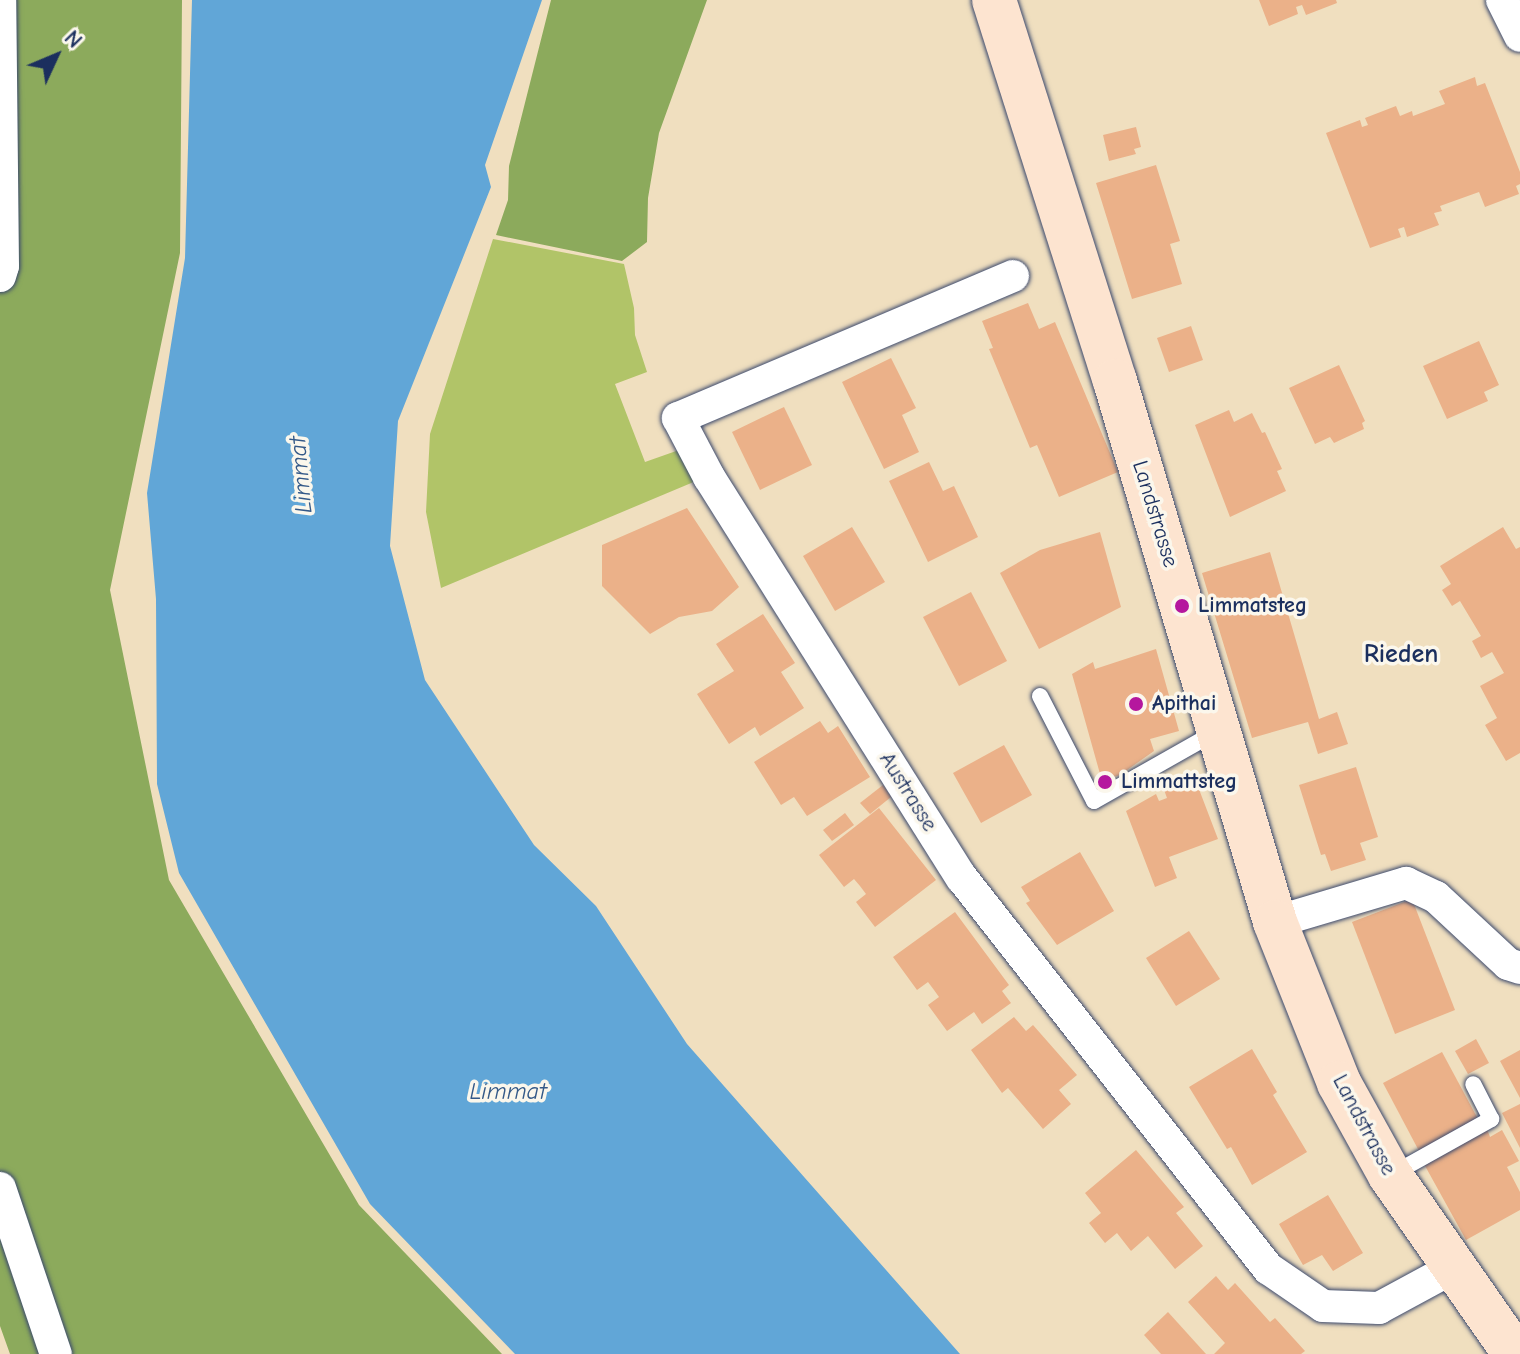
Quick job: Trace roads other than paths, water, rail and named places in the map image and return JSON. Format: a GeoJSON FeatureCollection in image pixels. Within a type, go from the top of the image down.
{"type":"FeatureCollection","features":[{"type":"Feature","properties":{"kind":"main road","name":"Landstrasse"},"geometry":{"type":"LineString","coordinates":[[994,0],[1111,367],[1275,922],[1339,1083],[1390,1175],[1515,1354]]}},
{"type":"Feature","properties":{"kind":"street"},"geometry":{"type":"LineString","coordinates":[[0,0],[0,276]]}},
{"type":"Feature","properties":{"kind":"street"},"geometry":{"type":"LineString","coordinates":[[1502,0],[1520,36]]}},
{"type":"Feature","properties":{"kind":"street","name":"Austrasse"},"geometry":{"type":"LineString","coordinates":[[1013,276],[678,418],[709,477],[962,878],[1269,1269],[1323,1306],[1379,1308],[1453,1268]]}},
{"type":"Feature","properties":{"kind":"street"},"geometry":{"type":"LineString","coordinates":[[1275,922],[1406,883],[1436,897],[1508,964],[1520,968]]}},
{"type":"Feature","properties":{"kind":"street"},"geometry":{"type":"LineString","coordinates":[[0,1188],[56,1354]]}},
{"type":"Feature","properties":{"kind":"lane"},"geometry":{"type":"LineString","coordinates":[[1040,696],[1094,801],[1217,731]]}},
{"type":"Feature","properties":{"kind":"lane"},"geometry":{"type":"LineString","coordinates":[[1390,1175],[1491,1119],[1473,1084]]}},
{"type":"Feature","properties":{"kind":"water","name":"Limmat"},"geometry":{"type":"Polygon","coordinates":[[[192,0],[542,0],[485,165],[491,187],[398,421],[390,546],[425,680],[534,845],[596,906],[687,1044],[960,1354],[515,1354],[370,1204],[179,873],[157,784],[156,599],[147,493],[185,258],[192,0]]]}},
{"type":"Feature","properties":{"kind":"place","name":"Limmatsteg"},"geometry":{"type":"Point","coordinates":[1182,606]}},
{"type":"Feature","properties":{"kind":"place","name":"Apithai"},"geometry":{"type":"Point","coordinates":[1136,704]}},
{"type":"Feature","properties":{"kind":"place","name":"Limmattsteg"},"geometry":{"type":"Point","coordinates":[1105,782]}},
{"type":"Feature","properties":{"kind":"district","name":"Rieden"},"geometry":{"type":"Point","coordinates":[1401,655]}}]}
